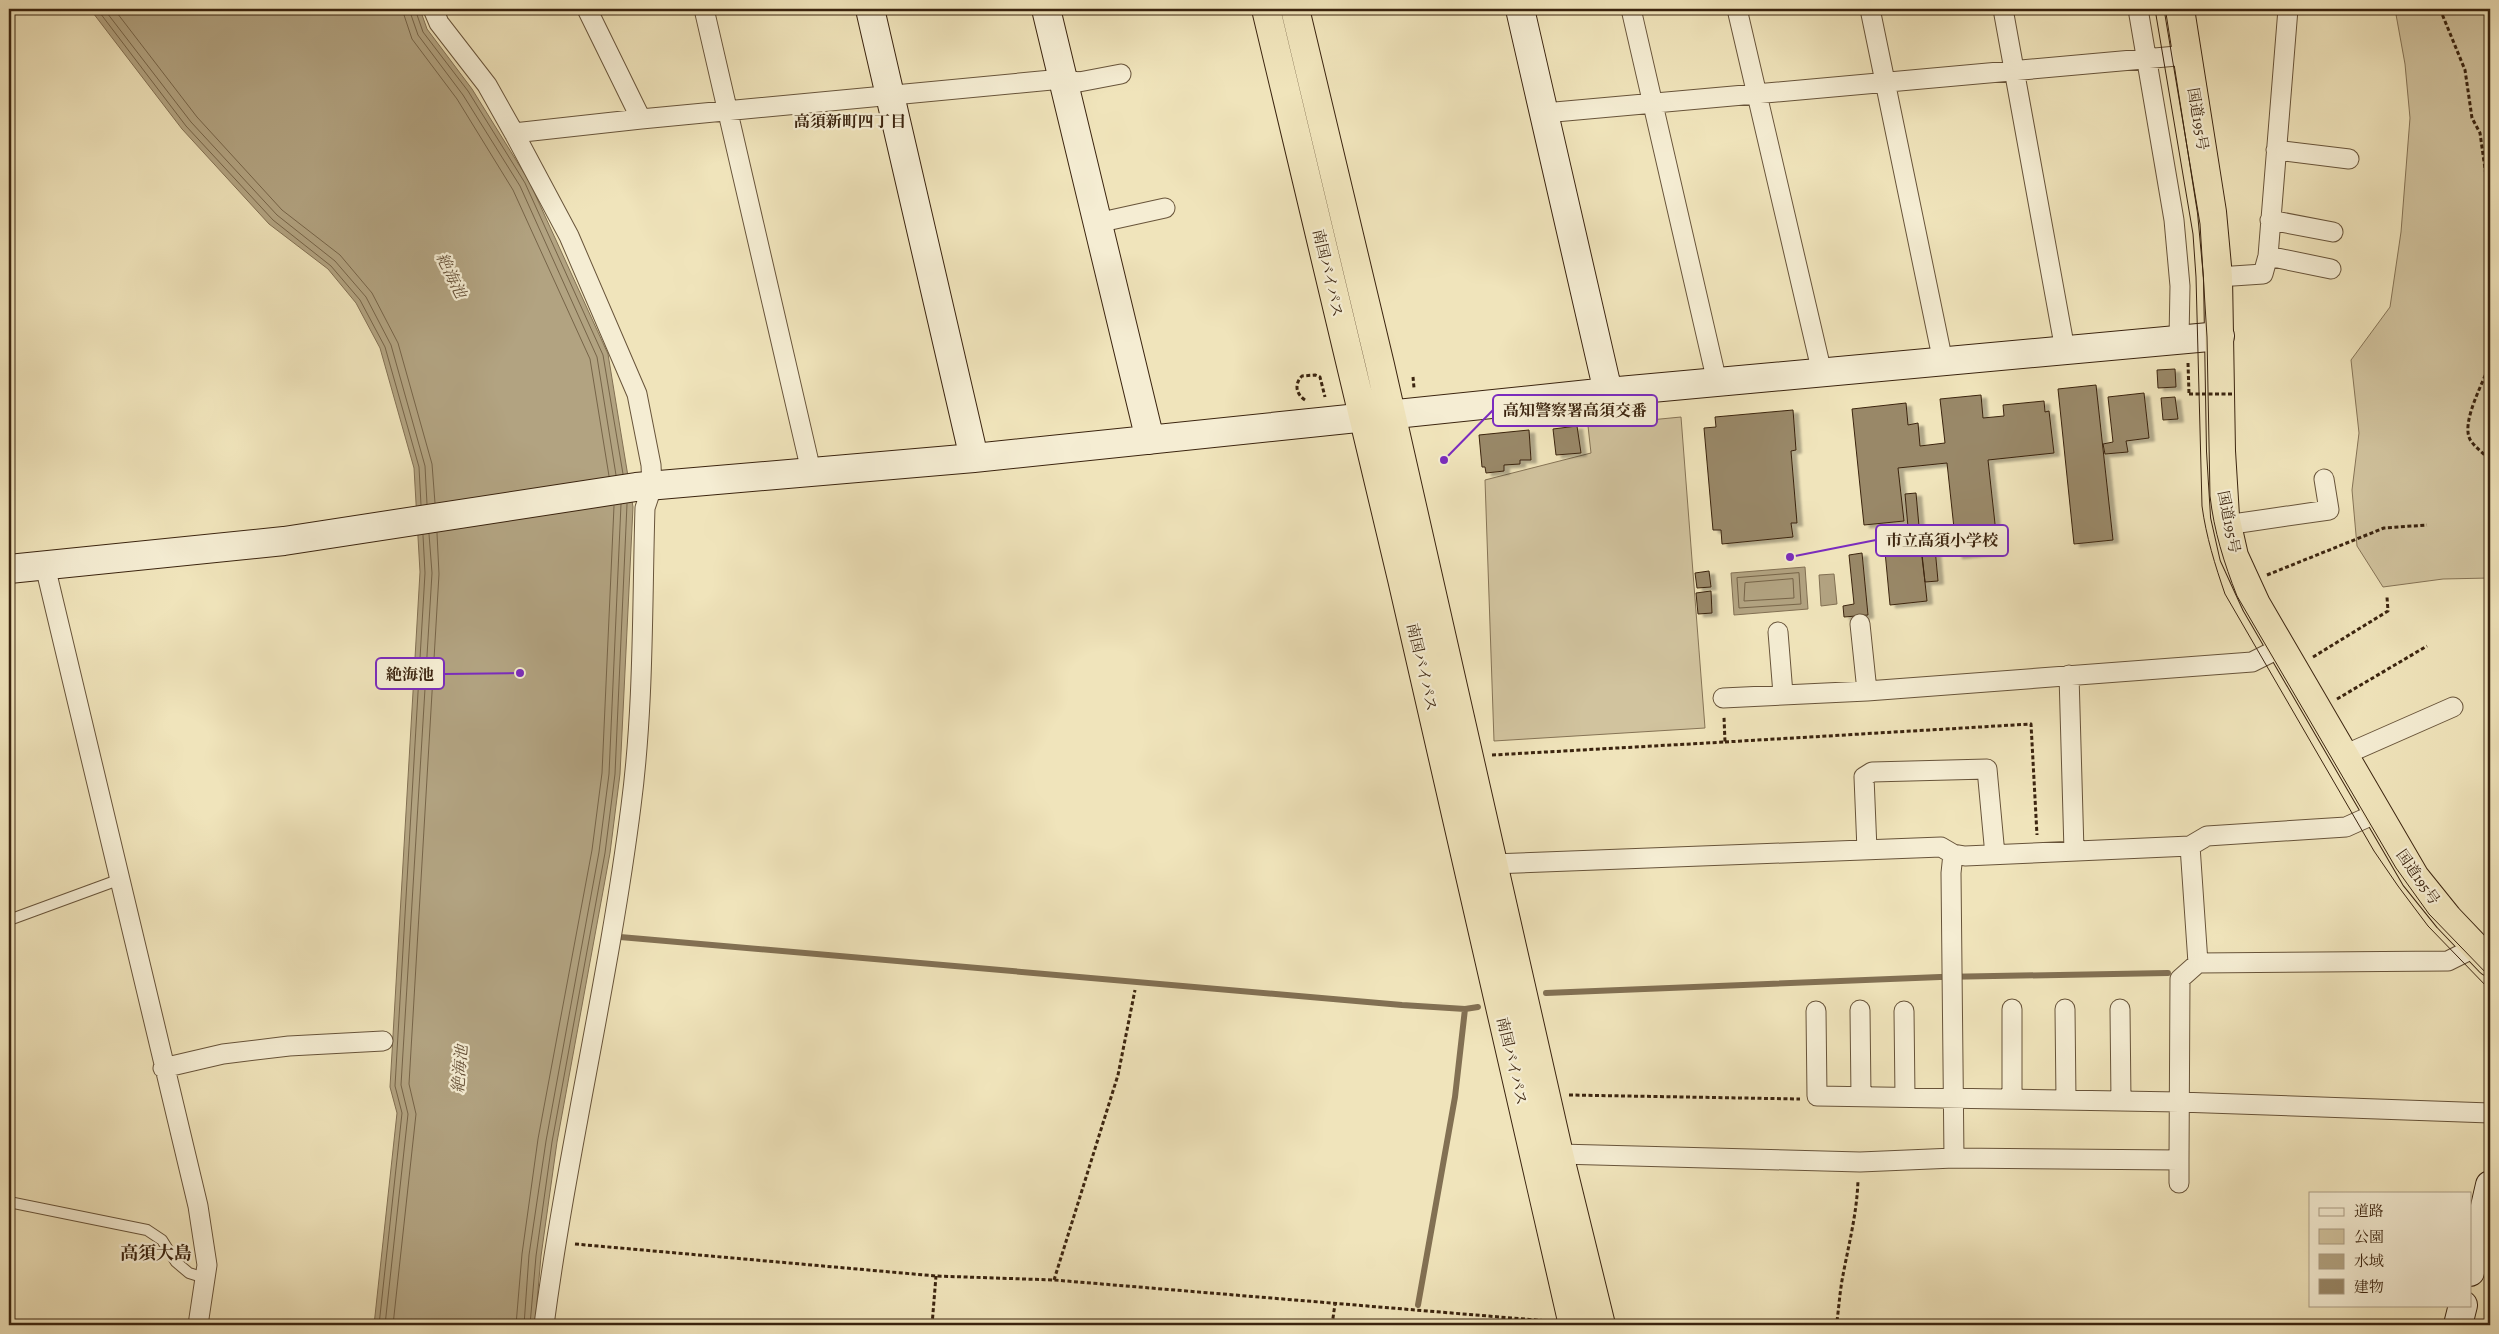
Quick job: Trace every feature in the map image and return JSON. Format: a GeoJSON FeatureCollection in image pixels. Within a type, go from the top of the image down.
{"type":"FeatureCollection","features":[{"type":"Feature","properties":{"kind":"highway","name":"南国バイパス"},"geometry":{"type":"LineString","coordinates":[[1266,9],[1404,588],[1572,1321]]}},
{"type":"Feature","properties":{"kind":"highway","name":"南国バイパス"},"geometry":{"type":"LineString","coordinates":[[1295,9],[1392,416],[1492,864],[1559,1154],[1601,1325]]}},
{"type":"Feature","properties":{"kind":"highway","name":"国道195号"},"geometry":{"type":"LineString","coordinates":[[2180,9],[2212,212],[2218,277],[2222,491],[2226,526],[2234,556],[2246,585],[2287,658],[2415,877],[2482,955]]}},
{"type":"Feature","properties":{"kind":"street"},"geometry":{"type":"LineString","coordinates":[[432,9],[439,23],[487,85],[569,236],[637,394],[651,465],[644,487],[638,749],[632,804],[613,926],[555,1242],[544,1325]]}},
{"type":"Feature","properties":{"kind":"street"},"geometry":{"type":"LineString","coordinates":[[586,9],[641,119]]}},
{"type":"Feature","properties":{"kind":"street"},"geometry":{"type":"LineString","coordinates":[[704,9],[811,471]]}},
{"type":"Feature","properties":{"kind":"street"},"geometry":{"type":"LineString","coordinates":[[870,9],[974,458]]}},
{"type":"Feature","properties":{"kind":"street"},"geometry":{"type":"LineString","coordinates":[[1046,9],[1150,440]]}},
{"type":"Feature","properties":{"kind":"street"},"geometry":{"type":"LineString","coordinates":[[1520,9],[1608,392]]}},
{"type":"Feature","properties":{"kind":"street"},"geometry":{"type":"LineString","coordinates":[[1631,9],[1718,382]]}},
{"type":"Feature","properties":{"kind":"street"},"geometry":{"type":"LineString","coordinates":[[1737,9],[1822,373]]}},
{"type":"Feature","properties":{"kind":"street"},"geometry":{"type":"LineString","coordinates":[[1870,9],[1943,362]]}},
{"type":"Feature","properties":{"kind":"street"},"geometry":{"type":"LineString","coordinates":[[2003,9],[2065,350]]}},
{"type":"Feature","properties":{"kind":"street"},"geometry":{"type":"LineString","coordinates":[[2138,9],[2174,220],[2184,351]]}},
{"type":"Feature","properties":{"kind":"street"},"geometry":{"type":"LineString","coordinates":[[2218,277],[2263,274],[2268,256],[2288,9]]}},
{"type":"Feature","properties":{"kind":"street"},"geometry":{"type":"LineString","coordinates":[[1544,113],[2188,55]]}},
{"type":"Feature","properties":{"kind":"street"},"geometry":{"type":"LineString","coordinates":[[514,134],[641,119],[1062,80],[1079,82],[1120,74]]}},
{"type":"Feature","properties":{"kind":"street"},"geometry":{"type":"LineString","coordinates":[[2276,150],[2348,159]]}},
{"type":"Feature","properties":{"kind":"street"},"geometry":{"type":"LineString","coordinates":[[1097,223],[1165,208]]}},
{"type":"Feature","properties":{"kind":"street"},"geometry":{"type":"LineString","coordinates":[[2270,220],[2333,232]]}},
{"type":"Feature","properties":{"kind":"street"},"geometry":{"type":"LineString","coordinates":[[2268,256],[2331,269]]}},
{"type":"Feature","properties":{"kind":"street"},"geometry":{"type":"LineString","coordinates":[[9,569],[284,541],[410,524],[644,487],[974,458],[1392,416],[1405,412],[2065,350],[2184,351],[2220,336]]}},
{"type":"Feature","properties":{"kind":"street"},"geometry":{"type":"LineString","coordinates":[[2226,526],[2329,510],[2324,479]]}},
{"type":"Feature","properties":{"kind":"street"},"geometry":{"type":"LineString","coordinates":[[45,566],[118,880],[198,1206],[207,1265],[198,1325]]}},
{"type":"Feature","properties":{"kind":"street"},"geometry":{"type":"LineString","coordinates":[[1860,624],[1867,690]]}},
{"type":"Feature","properties":{"kind":"street"},"geometry":{"type":"LineString","coordinates":[[1778,632],[1783,694]]}},
{"type":"Feature","properties":{"kind":"street"},"geometry":{"type":"LineString","coordinates":[[1724,698],[1867,690],[2287,658]]}},
{"type":"Feature","properties":{"kind":"street"},"geometry":{"type":"LineString","coordinates":[[2069,675],[2074,851]]}},
{"type":"Feature","properties":{"kind":"street"},"geometry":{"type":"LineString","coordinates":[[2344,755],[2453,707]]}},
{"type":"Feature","properties":{"kind":"street"},"geometry":{"type":"LineString","coordinates":[[1867,850],[1864,776],[1872,772],[1987,769],[1995,854]]}},
{"type":"Feature","properties":{"kind":"street"},"geometry":{"type":"LineString","coordinates":[[1492,864],[1941,847],[1953,854],[1995,854],[2190,846],[2207,836],[2346,827],[2378,813]]}},
{"type":"Feature","properties":{"kind":"street"},"geometry":{"type":"LineString","coordinates":[[2190,846],[2198,963]]}},
{"type":"Feature","properties":{"kind":"street"},"geometry":{"type":"LineString","coordinates":[[1953,854],[1951,873],[1954,1158]]}},
{"type":"Feature","properties":{"kind":"street"},"geometry":{"type":"LineString","coordinates":[[2179,1183],[2180,979],[2198,963],[2448,961],[2482,955]]}},
{"type":"Feature","properties":{"kind":"street"},"geometry":{"type":"LineString","coordinates":[[2012,1009],[2012,1098]]}},
{"type":"Feature","properties":{"kind":"street"},"geometry":{"type":"LineString","coordinates":[[2065,1009],[2066,1100]]}},
{"type":"Feature","properties":{"kind":"street"},"geometry":{"type":"LineString","coordinates":[[2120,1009],[2121,1101]]}},
{"type":"Feature","properties":{"kind":"street"},"geometry":{"type":"LineString","coordinates":[[1860,1010],[1861,1096]]}},
{"type":"Feature","properties":{"kind":"street"},"geometry":{"type":"LineString","coordinates":[[1816,1011],[1817,1096],[2179,1102],[2490,1113]]}},
{"type":"Feature","properties":{"kind":"street"},"geometry":{"type":"LineString","coordinates":[[1904,1011],[1905,1097]]}},
{"type":"Feature","properties":{"kind":"street"},"geometry":{"type":"LineString","coordinates":[[164,1068],[223,1054],[289,1046],[383,1040]]}},
{"type":"Feature","properties":{"kind":"street"},"geometry":{"type":"LineString","coordinates":[[1559,1154],[1860,1162],[1954,1158],[2179,1160]]}},
{"type":"Feature","properties":{"kind":"street"},"geometry":{"type":"LineString","coordinates":[[2472,1263],[2490,1184]]}},
{"type":"Feature","properties":{"kind":"street"},"geometry":{"type":"LineString","coordinates":[[2458,1325],[2463,1306]]}},
{"type":"Feature","properties":{"kind":"lane"},"geometry":{"type":"LineString","coordinates":[[9,920],[118,880]]}},
{"type":"Feature","properties":{"kind":"lane"},"geometry":{"type":"LineString","coordinates":[[9,1202],[147,1230],[162,1240],[176,1262],[188,1273],[205,1278]]}},
{"type":"Feature","properties":{"kind":"path"},"geometry":{"type":"LineString","coordinates":[[2440,9],[2465,70],[2472,118],[2480,133],[2490,204]]}},
{"type":"Feature","properties":{"kind":"path"},"geometry":{"type":"LineString","coordinates":[[2490,221],[2488,234],[2490,243]]}},
{"type":"Feature","properties":{"kind":"path"},"geometry":{"type":"LineString","coordinates":[[2184,351],[2189,394],[2234,394]]}},
{"type":"Feature","properties":{"kind":"path"},"geometry":{"type":"LineString","coordinates":[[2490,363],[2486,378],[2474,398],[2468,425],[2470,440],[2490,460]]}},
{"type":"Feature","properties":{"kind":"path"},"geometry":{"type":"LineString","coordinates":[[1306,400],[1297,391],[1298,379],[1302,376],[1316,375],[1320,377],[1324,389]]}},
{"type":"Feature","properties":{"kind":"path"},"geometry":{"type":"LineString","coordinates":[[2246,585],[2384,528],[2427,525]]}},
{"type":"Feature","properties":{"kind":"path"},"geometry":{"type":"LineString","coordinates":[[2287,658],[2388,611],[2387,597]]}},
{"type":"Feature","properties":{"kind":"path"},"geometry":{"type":"LineString","coordinates":[[2317,711],[2426,646]]}},
{"type":"Feature","properties":{"kind":"path"},"geometry":{"type":"LineString","coordinates":[[1488,755],[1725,742],[1724,698]]}},
{"type":"Feature","properties":{"kind":"path"},"geometry":{"type":"LineString","coordinates":[[1054,1280],[1118,1075],[1135,990]]}},
{"type":"Feature","properties":{"kind":"path"},"geometry":{"type":"LineString","coordinates":[[1562,1096],[1811,1100],[1817,1096]]}},
{"type":"Feature","properties":{"kind":"path"},"geometry":{"type":"LineString","coordinates":[[1837,1321],[1843,1274],[1851,1244],[1860,1162]]}},
{"type":"Feature","properties":{"kind":"path"},"geometry":{"type":"LineString","coordinates":[[555,1242],[936,1276],[1054,1280],[1557,1322],[1572,1321]]}},
{"type":"Feature","properties":{"kind":"path"},"geometry":{"type":"LineString","coordinates":[[932,1325],[936,1276]]}},
{"type":"Feature","properties":{"kind":"path"},"geometry":{"type":"LineString","coordinates":[[1332,1325],[1334,1304]]}},
{"type":"Feature","properties":{"kind":"green space"},"geometry":{"type":"Polygon","coordinates":[[[2395,9],[2490,9],[2490,578],[2443,579],[2383,587],[2357,546],[2352,490],[2359,433],[2351,360],[2390,307],[2401,232],[2410,118],[2405,64],[2395,9]]]}},
{"type":"Feature","properties":{"kind":"green space"},"geometry":{"type":"Polygon","coordinates":[[[1681,417],[1705,728],[1494,741],[1485,480],[1591,453],[1588,426],[1681,417]]]}},
{"type":"Feature","properties":{"kind":"water","name":"絶海池"},"geometry":{"type":"Polygon","coordinates":[[[90,9],[420,9],[427,29],[472,89],[529,181],[608,354],[633,507],[620,774],[610,853],[557,1142],[541,1256],[535,1325],[374,1325],[397,1113],[390,1087],[420,572],[414,468],[380,348],[356,303],[328,269],[269,224],[182,129],[90,9]]]}},
{"type":"Feature","properties":{"kind":"water"},"geometry":{"type":"Polygon","coordinates":[[[1805,567],[1808,609],[1734,615],[1731,573],[1805,567]]]}},
{"type":"Feature","properties":{"kind":"water"},"geometry":{"type":"Polygon","coordinates":[[[1834,574],[1837,604],[1821,606],[1819,575],[1834,574]]]}},
{"type":"Feature","properties":{"kind":"building"},"geometry":{"type":"Polygon","coordinates":[[[2175,369],[2176,387],[2158,388],[2157,370],[2175,369]]]}},
{"type":"Feature","properties":{"kind":"building"},"geometry":{"type":"Polygon","coordinates":[[[2096,385],[2113,540],[2074,544],[2058,389],[2096,385]]]}},
{"type":"Feature","properties":{"kind":"building"},"geometry":{"type":"Polygon","coordinates":[[[2144,393],[2149,438],[2126,441],[2128,452],[2105,454],[2103,444],[2113,442],[2108,397],[2144,393]]]}},
{"type":"Feature","properties":{"kind":"building"},"geometry":{"type":"Polygon","coordinates":[[[1981,395],[1983,418],[2004,416],[2003,405],[2044,401],[2045,412],[2049,411],[2054,453],[1988,460],[1998,551],[1957,556],[1947,463],[1898,468],[1904,521],[1864,525],[1852,409],[1906,403],[1908,425],[1918,423],[1920,446],[1945,443],[1940,399],[1981,395]]]}},
{"type":"Feature","properties":{"kind":"building"},"geometry":{"type":"Polygon","coordinates":[[[2175,397],[2178,419],[2163,420],[2161,398],[2175,397]]]}},
{"type":"Feature","properties":{"kind":"building"},"geometry":{"type":"Polygon","coordinates":[[[1793,410],[1796,450],[1791,451],[1797,523],[1791,523],[1793,537],[1722,544],[1721,530],[1713,530],[1704,428],[1716,427],[1715,417],[1793,410]]]}},
{"type":"Feature","properties":{"kind":"building"},"geometry":{"type":"Polygon","coordinates":[[[1577,426],[1581,453],[1556,455],[1553,429],[1577,426]]]}},
{"type":"Feature","properties":{"kind":"building"},"geometry":{"type":"Polygon","coordinates":[[[1529,430],[1531,460],[1520,460],[1520,464],[1504,465],[1504,471],[1486,473],[1485,467],[1482,467],[1479,435],[1529,430]]]}},
{"type":"Feature","properties":{"kind":"building"},"geometry":{"type":"Polygon","coordinates":[[[1916,493],[1919,526],[1908,527],[1905,494],[1916,493]]]}},
{"type":"Feature","properties":{"kind":"building"},"geometry":{"type":"Polygon","coordinates":[[[1919,526],[1927,601],[1890,605],[1883,530],[1919,526]]]}},
{"type":"Feature","properties":{"kind":"building"},"geometry":{"type":"Polygon","coordinates":[[[1935,548],[1938,581],[1925,582],[1921,549],[1935,548]]]}},
{"type":"Feature","properties":{"kind":"building"},"geometry":{"type":"Polygon","coordinates":[[[1862,553],[1868,615],[1844,617],[1843,606],[1854,604],[1849,555],[1862,553]]]}},
{"type":"Feature","properties":{"kind":"building"},"geometry":{"type":"Polygon","coordinates":[[[1709,571],[1711,587],[1697,588],[1695,573],[1709,571]]]}},
{"type":"Feature","properties":{"kind":"building"},"geometry":{"type":"Polygon","coordinates":[[[1711,591],[1712,613],[1698,614],[1696,593],[1711,591]]]}},
{"type":"Feature","properties":{"kind":"waterway"},"geometry":{"type":"LineString","coordinates":[[620,937],[1402,1005],[1465,1009],[1478,1007]]}},
{"type":"Feature","properties":{"kind":"waterway"},"geometry":{"type":"LineString","coordinates":[[1546,993],[1940,977],[2168,973]]}},
{"type":"Feature","properties":{"kind":"waterway"},"geometry":{"type":"LineString","coordinates":[[1418,1305],[1455,1097],[1465,1009]]}},
{"type":"Feature","properties":{"kind":"tram line"},"geometry":{"type":"LineString","coordinates":[[2155,9],[2193,234],[2196,277],[2202,506],[2211,550],[2225,594],[2374,851],[2428,926],[2490,990]]}},
{"type":"Feature","properties":{"kind":"tram line"},"geometry":{"type":"LineString","coordinates":[[2164,9],[2200,224],[2207,337],[2210,496],[2220,547],[2228,571],[2237,596],[2396,868],[2429,914],[2490,977]]}},
{"type":"Feature","properties":{"kind":"place","name":"高知警察署高須交番"},"geometry":{"type":"Point","coordinates":[1444,460]}},
{"type":"Feature","properties":{"kind":"place","name":"市立高須小学校"},"geometry":{"type":"Point","coordinates":[1790,557]}},
{"type":"Feature","properties":{"kind":"place","name":"絶海池"},"geometry":{"type":"Point","coordinates":[520,673]}},
{"type":"Feature","properties":{"kind":"district","name":"高須新町四丁目"},"geometry":{"type":"Point","coordinates":[850,121]}},
{"type":"Feature","properties":{"kind":"district","name":"高須大島"},"geometry":{"type":"Point","coordinates":[156,1253]}}]}
